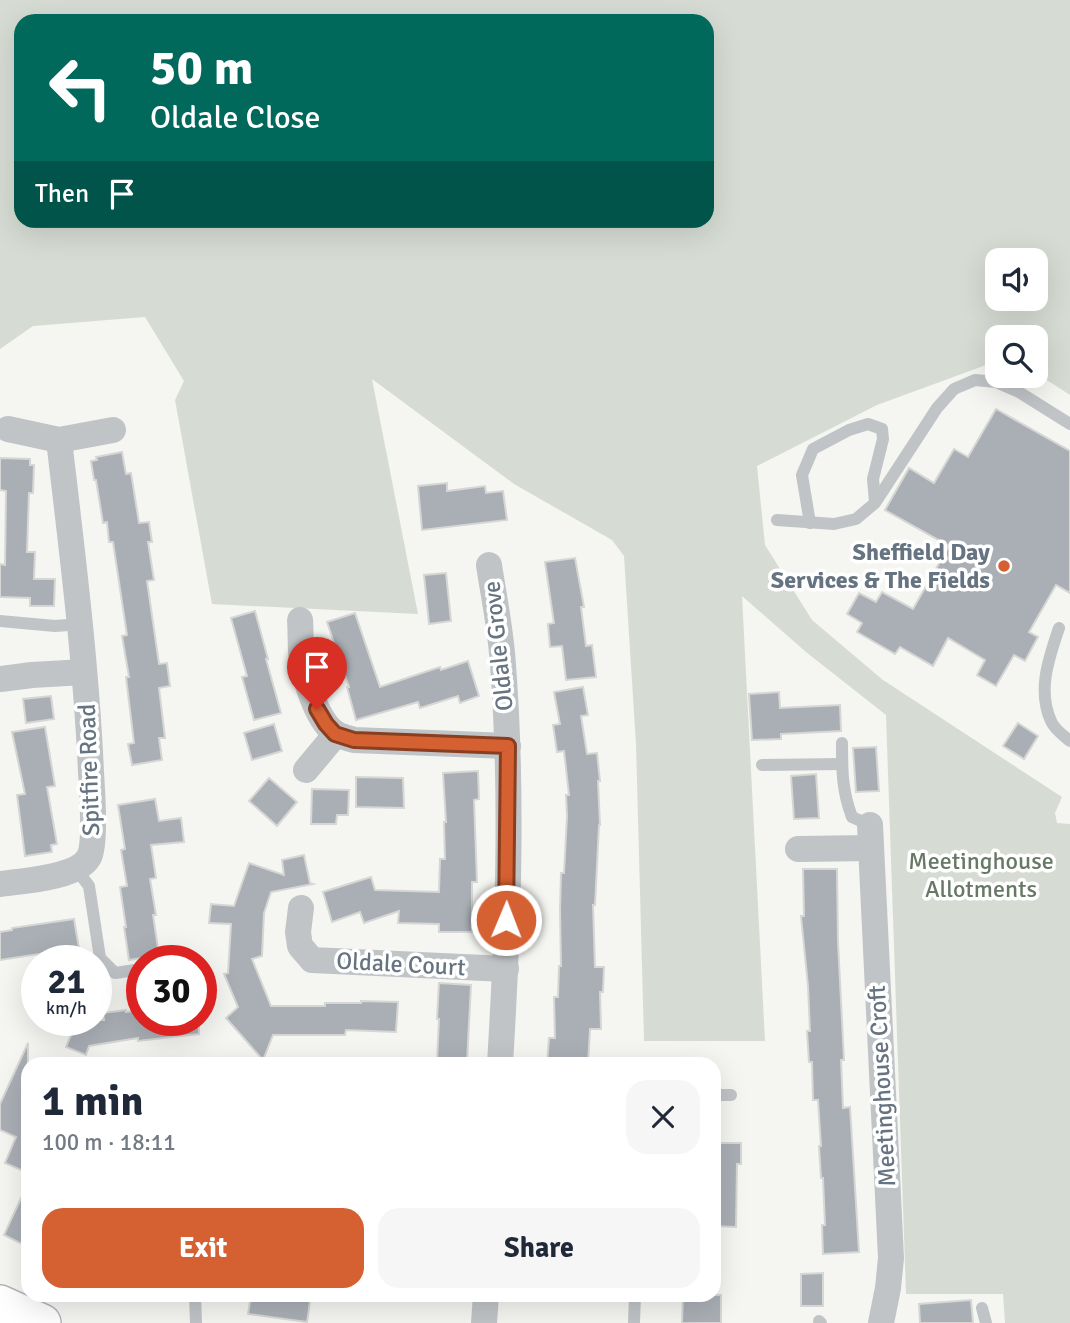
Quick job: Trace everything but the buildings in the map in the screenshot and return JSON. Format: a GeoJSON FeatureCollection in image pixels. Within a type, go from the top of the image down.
{"type":"FeatureCollection","features":[{"type":"Feature","properties":{"kind":"street"},"geometry":{"type":"LineString","coordinates":[[4,429],[59,440],[113,430]]}},
{"type":"Feature","properties":{"kind":"street","name":"Spitfire Road"},"geometry":{"type":"LineString","coordinates":[[0,884],[56,876],[76,869],[89,858],[92,843],[93,795],[88,704],[59,440]]}},
{"type":"Feature","properties":{"kind":"street","name":"Oldale Grove"},"geometry":{"type":"LineString","coordinates":[[489,565],[503,662],[508,746],[506,969],[500,1057]]}},
{"type":"Feature","properties":{"kind":"street"},"geometry":{"type":"LineString","coordinates":[[300,620],[302,660],[308,684],[317,709],[335,734],[354,740],[508,746]]}},
{"type":"Feature","properties":{"kind":"street"},"geometry":{"type":"LineString","coordinates":[[0,680],[84,672]]}},
{"type":"Feature","properties":{"kind":"street"},"geometry":{"type":"LineString","coordinates":[[306,770],[335,734]]}},
{"type":"Feature","properties":{"kind":"street"},"geometry":{"type":"LineString","coordinates":[[797,849],[870,836]]}},
{"type":"Feature","properties":{"kind":"street","name":"Meetinghouse Croft"},"geometry":{"type":"LineString","coordinates":[[870,836],[891,1258],[881,1323]]}},
{"type":"Feature","properties":{"kind":"street","name":"Oldale Court"},"geometry":{"type":"LineString","coordinates":[[301,908],[300,946],[312,960],[506,969]]}},
{"type":"Feature","properties":{"kind":"street"},"geometry":{"type":"LineString","coordinates":[[484,1323],[486,1302]]}},
{"type":"Feature","properties":{"kind":"street"},"geometry":{"type":"LineString","coordinates":[[0,1304],[38,1322]]}},
{"type":"Feature","properties":{"kind":"lane"},"geometry":{"type":"LineString","coordinates":[[777,520],[834,524],[856,519],[875,503],[937,408],[954,389],[975,380],[996,382],[1018,392],[1070,424]]}},
{"type":"Feature","properties":{"kind":"lane"},"geometry":{"type":"LineString","coordinates":[[810,523],[802,475],[813,449],[849,430],[868,424],[882,429],[883,439],[873,479],[875,503]]}},
{"type":"Feature","properties":{"kind":"lane"},"geometry":{"type":"LineString","coordinates":[[0,621],[55,626],[81,624]]}},
{"type":"Feature","properties":{"kind":"lane"},"geometry":{"type":"LineString","coordinates":[[1059,628],[1046,669],[1044,698],[1051,724],[1070,741]]}},
{"type":"Feature","properties":{"kind":"lane"},"geometry":{"type":"LineString","coordinates":[[842,743],[845,799],[852,817],[870,836]]}},
{"type":"Feature","properties":{"kind":"lane"},"geometry":{"type":"LineString","coordinates":[[762,765],[842,764]]}},
{"type":"Feature","properties":{"kind":"lane"},"geometry":{"type":"LineString","coordinates":[[76,869],[89,886],[100,958],[115,973],[126,971]]}},
{"type":"Feature","properties":{"kind":"lane"},"geometry":{"type":"LineString","coordinates":[[721,1095],[731,1095]]}},
{"type":"Feature","properties":{"kind":"lane"},"geometry":{"type":"LineString","coordinates":[[195,1302],[196,1323]]}},
{"type":"Feature","properties":{"kind":"lane"},"geometry":{"type":"LineString","coordinates":[[634,1323],[635,1302]]}},
{"type":"Feature","properties":{"kind":"lane"},"geometry":{"type":"LineString","coordinates":[[982,1308],[986,1323]]}},
{"type":"Feature","properties":{"kind":"green space","name":"Meetinghouse Allotments"},"geometry":{"type":"Polygon","coordinates":[[[0,0],[1070,0],[1070,395],[1048,381],[1048,325],[985,325],[985,365],[877,405],[757,466],[765,545],[812,620],[883,680],[1062,797],[1055,813],[1057,823],[1070,824],[1070,1323],[1005,1323],[1003,1294],[906,1294],[886,715],[806,652],[742,596],[765,1041],[644,1041],[636,744],[624,556],[612,540],[514,484],[372,379],[418,614],[212,604],[175,400],[184,381],[145,317],[33,326],[0,349],[0,0]]]}},
{"type":"Feature","properties":{"kind":"place","name":"Sheffield Day Services & The Fields"},"geometry":{"type":"Point","coordinates":[1004,566]}},
{"type":"Feature","properties":{"kind":"route"},"geometry":{"type":"LineString","coordinates":[[317,709],[335,734],[354,740],[508,746],[506,920]]}}]}
